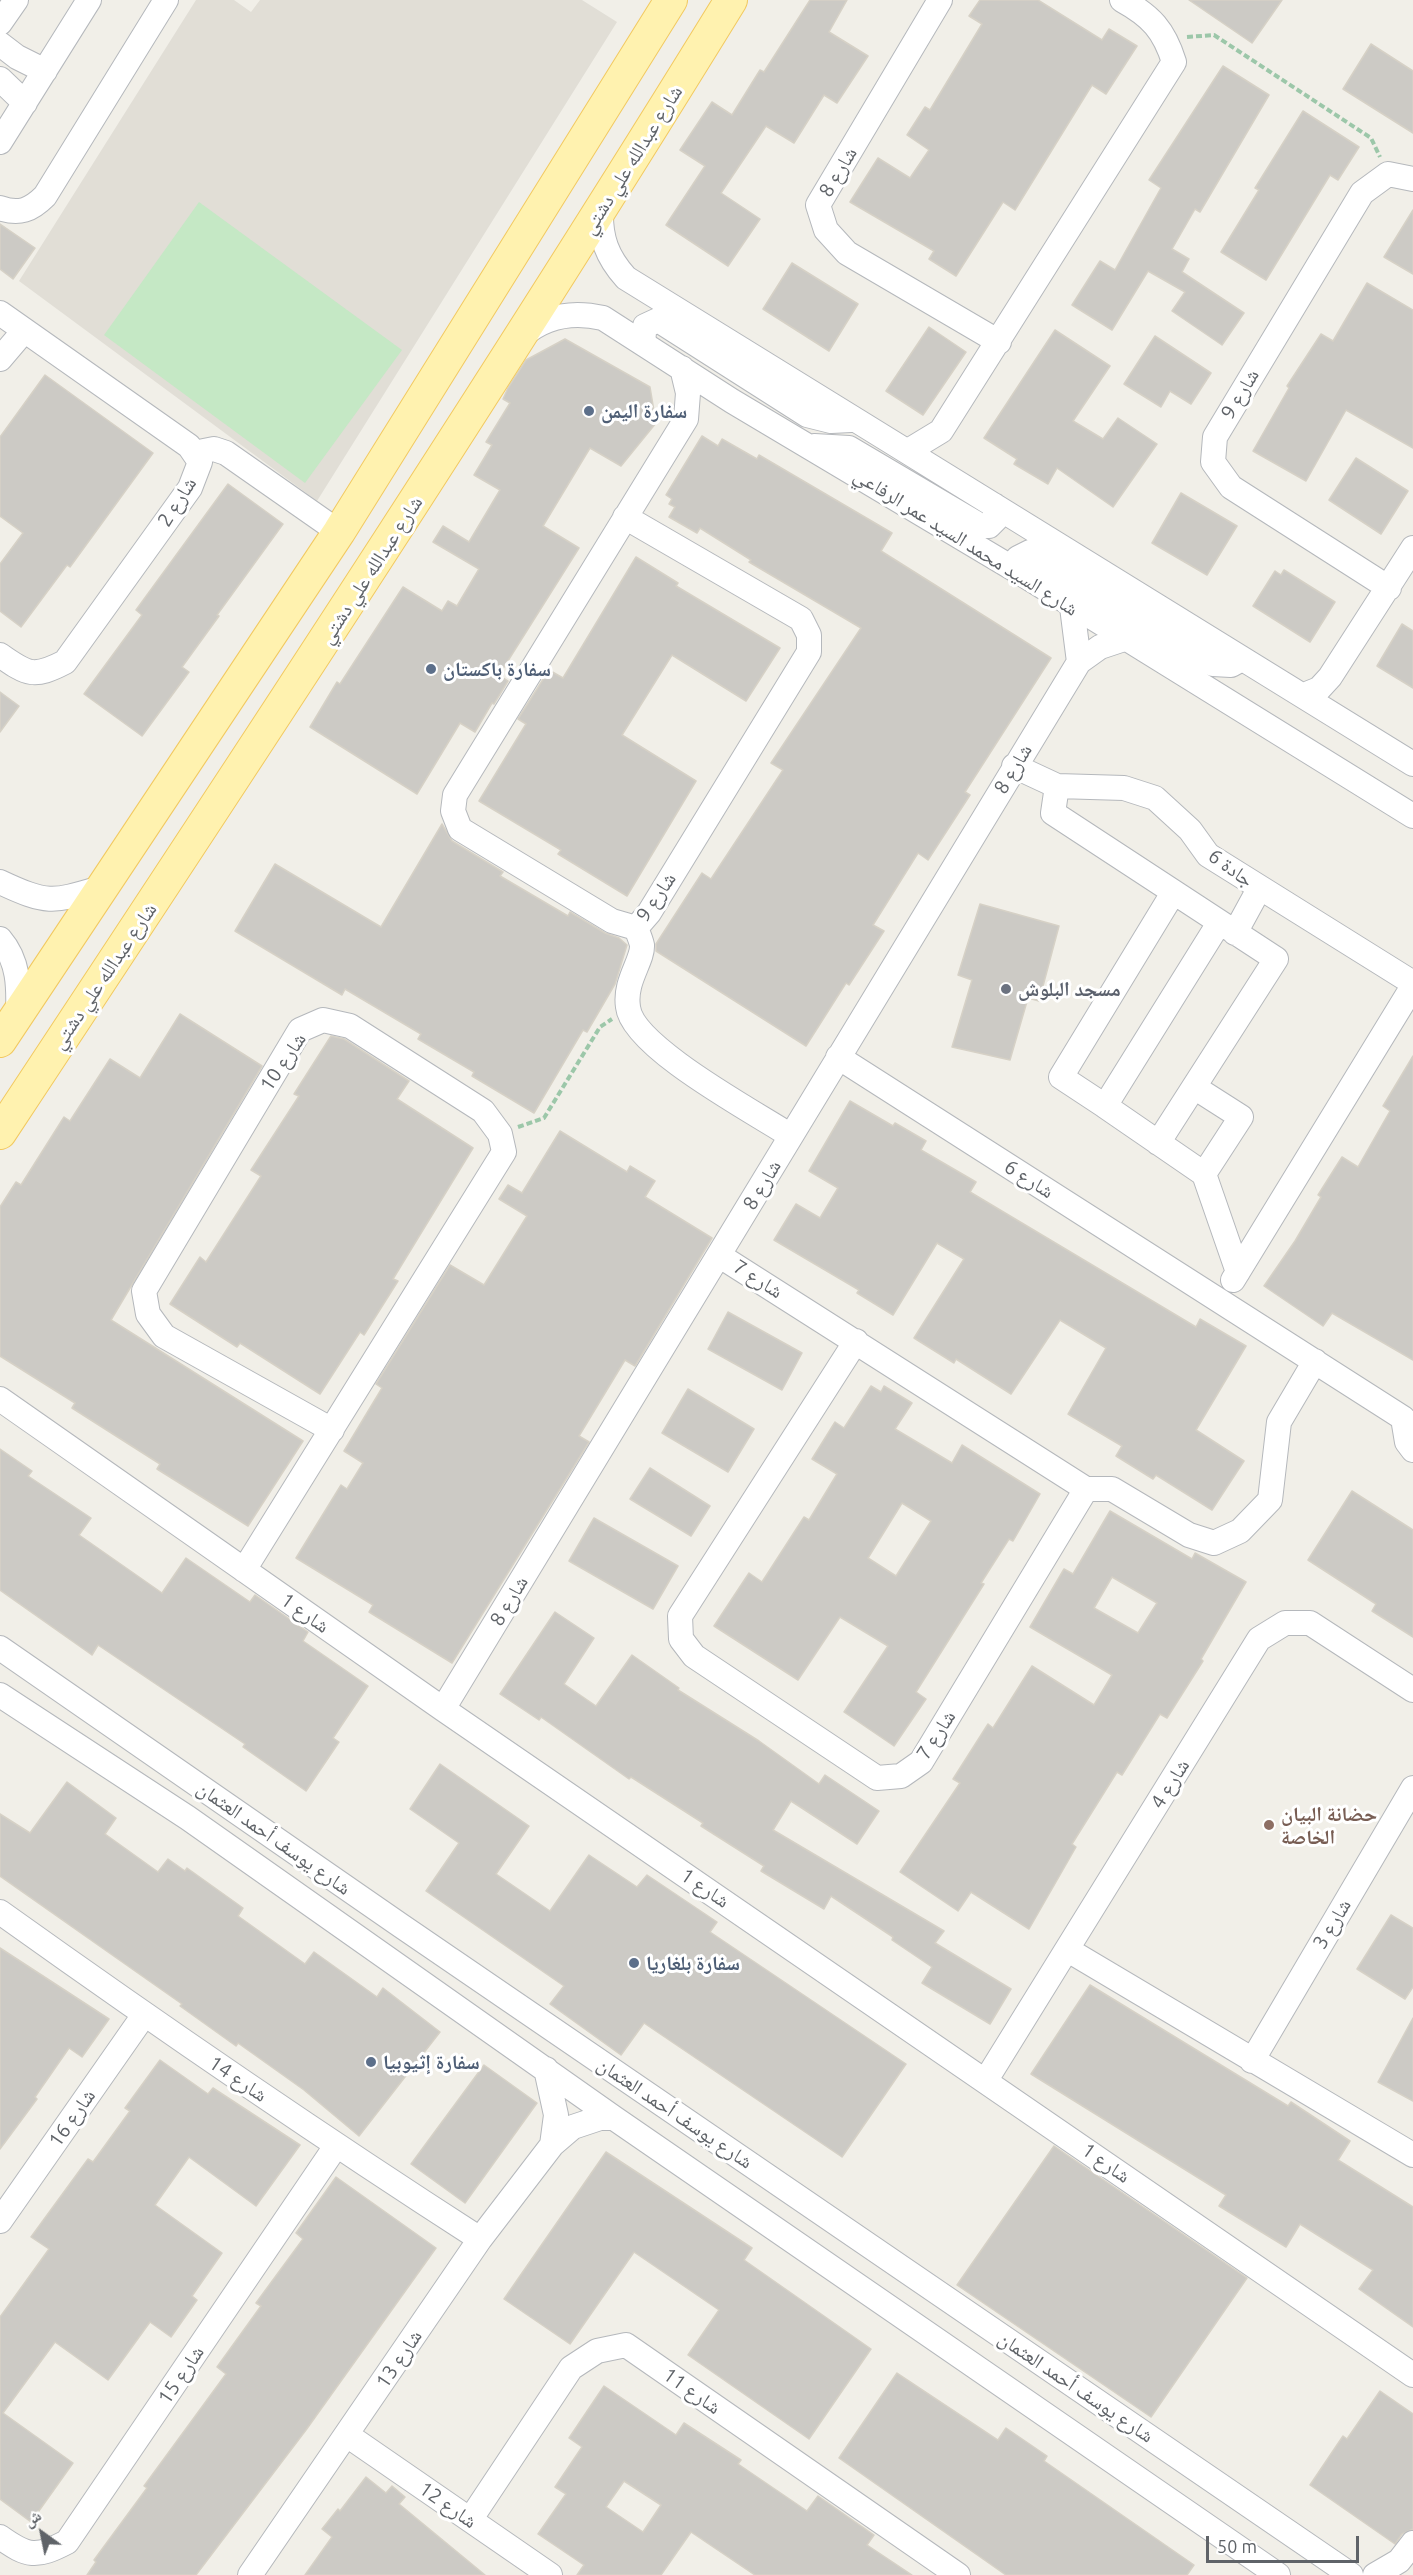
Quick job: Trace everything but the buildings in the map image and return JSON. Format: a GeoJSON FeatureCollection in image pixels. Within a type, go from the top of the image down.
{"type":"FeatureCollection","features":[{"type":"Feature","properties":{"kind":"main road"},"geometry":{"type":"LineString","coordinates":[[0,1041],[339,532],[671,0]]}},
{"type":"Feature","properties":{"kind":"main road"},"geometry":{"type":"LineString","coordinates":[[698,52],[717,0]]}},
{"type":"Feature","properties":{"kind":"main road","name":"شارع عبدالله علي دشتي"},"geometry":{"type":"LineString","coordinates":[[0,1133],[332,632],[601,209],[730,0]]}},
{"type":"Feature","properties":{"kind":"main road"},"geometry":{"type":"LineString","coordinates":[[332,632],[324,635],[316,634],[307,622],[309,614],[339,565],[342,549],[339,532]]}},
{"type":"Feature","properties":{"kind":"main road"},"geometry":{"type":"LineString","coordinates":[[260,651],[275,649],[286,658],[289,665],[286,681],[264,734]]}},
{"type":"Feature","properties":{"kind":"street"},"geometry":{"type":"LineString","coordinates":[[0,23],[16,0]]}},
{"type":"Feature","properties":{"kind":"street"},"geometry":{"type":"LineString","coordinates":[[0,142],[89,0]]}},
{"type":"Feature","properties":{"kind":"street"},"geometry":{"type":"LineString","coordinates":[[0,208],[17,213],[33,208],[45,196],[166,0]]}},
{"type":"Feature","properties":{"kind":"street","name":"شارع 8"},"geometry":{"type":"LineString","coordinates":[[940,0],[818,205],[826,230],[847,253],[999,342]]}},
{"type":"Feature","properties":{"kind":"street"},"geometry":{"type":"LineString","coordinates":[[941,470],[938,451],[941,431],[1174,62],[1166,38],[1144,12],[1122,0]]}},
{"type":"Feature","properties":{"kind":"street"},"geometry":{"type":"LineString","coordinates":[[0,44],[17,57],[45,71]]}},
{"type":"Feature","properties":{"kind":"street"},"geometry":{"type":"LineString","coordinates":[[0,79],[25,103]]}},
{"type":"Feature","properties":{"kind":"street"},"geometry":{"type":"LineString","coordinates":[[1388,174],[1413,178]]}},
{"type":"Feature","properties":{"kind":"street","name":"شارع 9"},"geometry":{"type":"LineString","coordinates":[[1388,174],[1362,193],[1215,437],[1213,462],[1231,487],[1389,588]]}},
{"type":"Feature","properties":{"kind":"street"},"geometry":{"type":"LineString","coordinates":[[601,209],[602,232],[607,253],[626,278],[853,420],[941,470],[1413,764]]}},
{"type":"Feature","properties":{"kind":"street","name":"شارع 2"},"geometry":{"type":"LineString","coordinates":[[0,314],[22,332],[189,446],[200,462],[190,488],[65,662],[43,674],[21,670],[0,655]]}},
{"type":"Feature","properties":{"kind":"street","name":"شارع السيد محمد السيد عمر الرفاعي"},"geometry":{"type":"LineString","coordinates":[[515,344],[524,334],[547,320],[574,314],[603,318],[732,401],[811,446],[1018,572],[1413,816]]}},
{"type":"Feature","properties":{"kind":"street"},"geometry":{"type":"LineString","coordinates":[[647,346],[643,340],[645,326],[658,320],[807,415],[831,421],[853,420]]}},
{"type":"Feature","properties":{"kind":"street"},"geometry":{"type":"LineString","coordinates":[[0,359],[22,332]]}},
{"type":"Feature","properties":{"kind":"street","name":"شارع 9"},"geometry":{"type":"LineString","coordinates":[[625,517],[801,619],[809,635],[809,652],[649,913],[636,928],[612,921],[460,828],[453,811],[455,795],[625,517],[686,419],[688,393],[682,368]]}},
{"type":"Feature","properties":{"kind":"street"},"geometry":{"type":"LineString","coordinates":[[686,419],[708,407],[732,401]]}},
{"type":"Feature","properties":{"kind":"street"},"geometry":{"type":"LineString","coordinates":[[908,451],[941,431]]}},
{"type":"Feature","properties":{"kind":"street"},"geometry":{"type":"LineString","coordinates":[[811,446],[849,448],[981,526],[989,526],[996,519],[994,505]]}},
{"type":"Feature","properties":{"kind":"street"},"geometry":{"type":"LineString","coordinates":[[194,453],[214,449],[226,453],[339,532]]}},
{"type":"Feature","properties":{"kind":"street"},"geometry":{"type":"LineString","coordinates":[[1304,695],[1319,689],[1330,677],[1413,548]]}},
{"type":"Feature","properties":{"kind":"street"},"geometry":{"type":"LineString","coordinates":[[1018,572],[1018,558],[1030,552],[1213,664],[1231,665],[1242,659]]}},
{"type":"Feature","properties":{"kind":"street"},"geometry":{"type":"LineString","coordinates":[[1072,606],[1079,662]]}},
{"type":"Feature","properties":{"kind":"street","name":"شارع 8"},"geometry":{"type":"LineString","coordinates":[[443,1709],[1079,662],[1100,647],[1124,639]]}},
{"type":"Feature","properties":{"kind":"street"},"geometry":{"type":"LineString","coordinates":[[1330,677],[1329,697],[1337,716]]}},
{"type":"Feature","properties":{"kind":"street"},"geometry":{"type":"LineString","coordinates":[[1319,758],[1358,765],[1413,798]]}},
{"type":"Feature","properties":{"kind":"street","name":"جادة 6"},"geometry":{"type":"LineString","coordinates":[[1014,766],[1057,786],[1124,788],[1155,798],[1190,830],[1208,855],[1413,984]]}},
{"type":"Feature","properties":{"kind":"street"},"geometry":{"type":"LineString","coordinates":[[1057,786],[1053,813],[1276,959],[1158,1143]]}},
{"type":"Feature","properties":{"kind":"street"},"geometry":{"type":"LineString","coordinates":[[0,882],[28,895],[56,901],[104,887]]}},
{"type":"Feature","properties":{"kind":"street"},"geometry":{"type":"LineString","coordinates":[[1105,1106],[1227,928],[1259,889]]}},
{"type":"Feature","properties":{"kind":"street"},"geometry":{"type":"LineString","coordinates":[[1173,893],[1061,1077],[1204,1174],[1238,1272]]}},
{"type":"Feature","properties":{"kind":"street"},"geometry":{"type":"LineString","coordinates":[[636,928],[642,947],[626,989],[628,1010],[636,1028],[654,1046],[791,1136]]}},
{"type":"Feature","properties":{"kind":"street"},"geometry":{"type":"LineString","coordinates":[[0,939],[7,948],[20,981],[18,1014]]}},
{"type":"Feature","properties":{"kind":"street"},"geometry":{"type":"LineString","coordinates":[[1221,1300],[1413,984]]}},
{"type":"Feature","properties":{"kind":"street","name":"شارع 10"},"geometry":{"type":"LineString","coordinates":[[332,1430],[164,1336],[148,1314],[144,1291],[300,1030],[323,1020],[350,1026],[483,1111],[501,1134]]}},
{"type":"Feature","properties":{"kind":"street","name":"شارع 6"},"geometry":{"type":"LineString","coordinates":[[838,1057],[1315,1361],[1408,1411]]}},
{"type":"Feature","properties":{"kind":"street"},"geometry":{"type":"LineString","coordinates":[[1194,1087],[1241,1117],[1204,1174]]}},
{"type":"Feature","properties":{"kind":"street"},"geometry":{"type":"LineString","coordinates":[[244,1570],[504,1152],[501,1134]]}},
{"type":"Feature","properties":{"kind":"street","name":"شارع 7"},"geometry":{"type":"LineString","coordinates":[[720,1256],[856,1341],[1086,1489],[921,1762],[901,1776],[877,1778],[694,1656],[681,1639],[680,1616],[856,1341]]}},
{"type":"Feature","properties":{"kind":"street"},"geometry":{"type":"LineString","coordinates":[[1086,1489],[1112,1489],[1189,1535],[1214,1543],[1240,1531],[1270,1500],[1279,1422],[1315,1361]]}},
{"type":"Feature","properties":{"kind":"street","name":"شارع 1"},"geometry":{"type":"LineString","coordinates":[[0,1399],[443,1709],[1413,2375]]}},
{"type":"Feature","properties":{"kind":"street"},"geometry":{"type":"LineString","coordinates":[[1408,1411],[1407,1442],[1413,1450]]}},
{"type":"Feature","properties":{"kind":"street","name":"شارع 4"},"geometry":{"type":"LineString","coordinates":[[986,2080],[1259,1639],[1285,1623],[1310,1623],[1413,1690]]}},
{"type":"Feature","properties":{"kind":"street","name":"شارع يوسف أحمد العثمان"},"geometry":{"type":"LineString","coordinates":[[0,1648],[158,1759],[1351,2575]]}},
{"type":"Feature","properties":{"kind":"street"},"geometry":{"type":"LineString","coordinates":[[0,1689],[6,1688],[24,1695],[138,1771],[150,1773],[158,1767],[158,1759]]}},
{"type":"Feature","properties":{"kind":"street","name":"شارع يوسف أحمد العثمان"},"geometry":{"type":"LineString","coordinates":[[0,1695],[188,1818],[614,2118],[1278,2575]]}},
{"type":"Feature","properties":{"kind":"street","name":"شارع 3"},"geometry":{"type":"LineString","coordinates":[[1252,2061],[1413,1788]]}},
{"type":"Feature","properties":{"kind":"street"},"geometry":{"type":"LineString","coordinates":[[188,1818],[184,1802],[192,1795],[363,1916],[388,1925],[400,1925]]}},
{"type":"Feature","properties":{"kind":"street","name":"شارع 14"},"geometry":{"type":"LineString","coordinates":[[0,1912],[144,2015],[336,2146],[480,2239]]}},
{"type":"Feature","properties":{"kind":"street"},"geometry":{"type":"LineString","coordinates":[[1068,1950],[1413,2155]]}},
{"type":"Feature","properties":{"kind":"street","name":"شارع 16"},"geometry":{"type":"LineString","coordinates":[[0,2221],[144,2015]]}},
{"type":"Feature","properties":{"kind":"street","name":"شارع 13"},"geometry":{"type":"LineString","coordinates":[[546,2069],[556,2115],[552,2145]]}},
{"type":"Feature","properties":{"kind":"street","name":"شارع 13"},"geometry":{"type":"LineString","coordinates":[[250,2575],[480,2239],[552,2145],[573,2127],[600,2118],[614,2118]]}},
{"type":"Feature","properties":{"kind":"street","name":"شارع 15"},"geometry":{"type":"LineString","coordinates":[[0,2537],[21,2552],[46,2553],[67,2542],[336,2146]]}},
{"type":"Feature","properties":{"kind":"street","name":"شارع 11"},"geometry":{"type":"LineString","coordinates":[[470,2520],[571,2368],[597,2351],[626,2345],[958,2575]]}},
{"type":"Feature","properties":{"kind":"street","name":"شارع 12"},"geometry":{"type":"LineString","coordinates":[[347,2435],[550,2575]]}},
{"type":"Feature","properties":{"kind":"street"},"geometry":{"type":"LineString","coordinates":[[1374,2575],[1402,2560]]}},
{"type":"Feature","properties":{"kind":"path"},"geometry":{"type":"LineString","coordinates":[[1166,38],[1214,35],[1371,138],[1388,174]]}},
{"type":"Feature","properties":{"kind":"path"},"geometry":{"type":"LineString","coordinates":[[501,1134],[544,1118],[600,1027],[628,1010]]}},
{"type":"Feature","properties":{"kind":"shaded area"},"geometry":{"type":"Polygon","coordinates":[[[196,0],[234,0],[251,12],[260,0],[582,0],[617,22],[317,501],[19,281],[196,0]]]}},
{"type":"Feature","properties":{"kind":"green space"},"geometry":{"type":"Polygon","coordinates":[[[199,202],[402,350],[305,483],[104,335],[199,202]]]}},
{"type":"Feature","properties":{"kind":"place","name":"سفارة اليمن"},"geometry":{"type":"Point","coordinates":[589,411]}},
{"type":"Feature","properties":{"kind":"place","name":"سفارة باكستان"},"geometry":{"type":"Point","coordinates":[431,669]}},
{"type":"Feature","properties":{"kind":"place","name":"مسجد البلوش"},"geometry":{"type":"Point","coordinates":[1006,989]}},
{"type":"Feature","properties":{"kind":"place","name":"حضانة البيان الخاصة"},"geometry":{"type":"Point","coordinates":[1269,1825]}},
{"type":"Feature","properties":{"kind":"place","name":"سفارة بلغاريا"},"geometry":{"type":"Point","coordinates":[634,1963]}},
{"type":"Feature","properties":{"kind":"place","name":"سفارة إثيوبيا"},"geometry":{"type":"Point","coordinates":[371,2062]}}]}
